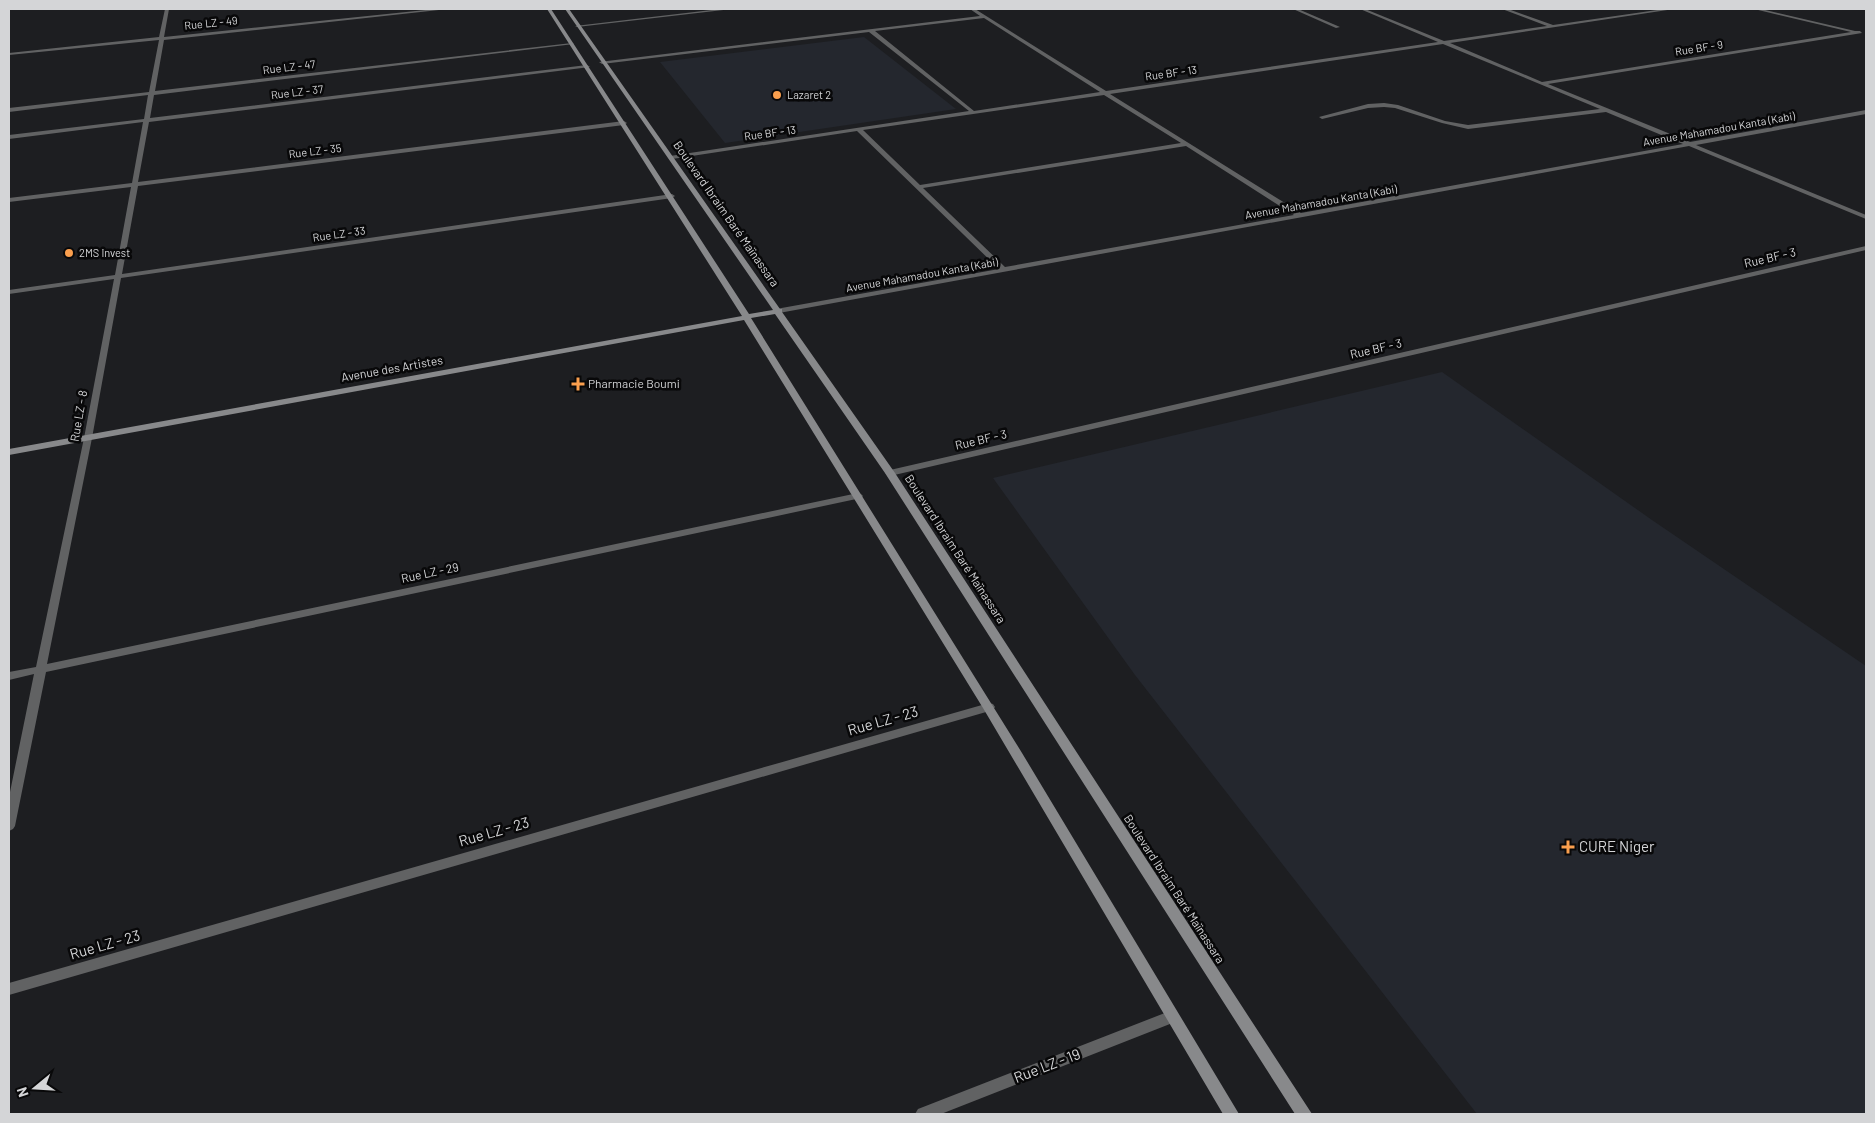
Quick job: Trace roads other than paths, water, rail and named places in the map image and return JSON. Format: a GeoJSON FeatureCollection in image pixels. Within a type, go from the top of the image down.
{"type":"FeatureCollection","features":[{"type":"Feature","properties":{"kind":"main road"},"geometry":{"type":"LineString","coordinates":[[549,9],[672,196],[989,708],[1170,1017],[1231,1114]]}},
{"type":"Feature","properties":{"kind":"main road","name":"Boulevard Ibraim Baré Maïnassara"},"geometry":{"type":"LineString","coordinates":[[567,9],[602,62],[672,157],[890,472],[1304,1114]]}},
{"type":"Feature","properties":{"kind":"main road","name":"Avenue des Artistes"},"geometry":{"type":"LineString","coordinates":[[9,452],[779,311]]}},
{"type":"Feature","properties":{"kind":"street","name":"Rue LZ - 8"},"geometry":{"type":"LineString","coordinates":[[9,826],[88,438],[133,183],[167,9]]}},
{"type":"Feature","properties":{"kind":"street","name":"Rue LZ - 49"},"geometry":{"type":"LineString","coordinates":[[9,54],[446,9]]}},
{"type":"Feature","properties":{"kind":"street"},"geometry":{"type":"LineString","coordinates":[[577,26],[730,9]]}},
{"type":"Feature","properties":{"kind":"street"},"geometry":{"type":"LineString","coordinates":[[972,9],[1301,216]]}},
{"type":"Feature","properties":{"kind":"street"},"geometry":{"type":"LineString","coordinates":[[1295,9],[1338,27]]}},
{"type":"Feature","properties":{"kind":"street"},"geometry":{"type":"LineString","coordinates":[[1362,9],[1866,217]]}},
{"type":"Feature","properties":{"kind":"street"},"geometry":{"type":"LineString","coordinates":[[1504,9],[1552,27]]}},
{"type":"Feature","properties":{"kind":"street","name":"Rue BF - 13"},"geometry":{"type":"LineString","coordinates":[[672,157],[1672,9]]}},
{"type":"Feature","properties":{"kind":"street"},"geometry":{"type":"LineString","coordinates":[[1756,9],[1863,33]]}},
{"type":"Feature","properties":{"kind":"street"},"geometry":{"type":"LineString","coordinates":[[602,62],[984,17]]}},
{"type":"Feature","properties":{"kind":"street"},"geometry":{"type":"LineString","coordinates":[[870,30],[974,112]]}},
{"type":"Feature","properties":{"kind":"street","name":"Rue BF - 9"},"geometry":{"type":"LineString","coordinates":[[1542,83],[1863,33]]}},
{"type":"Feature","properties":{"kind":"street","name":"Rue LZ - 47"},"geometry":{"type":"LineString","coordinates":[[9,110],[572,44]]}},
{"type":"Feature","properties":{"kind":"street","name":"Rue LZ - 37"},"geometry":{"type":"LineString","coordinates":[[9,137],[587,67]]}},
{"type":"Feature","properties":{"kind":"street"},"geometry":{"type":"LineString","coordinates":[[1322,117],[1368,106],[1384,105],[1396,106],[1444,122],[1468,127],[1606,110]]}},
{"type":"Feature","properties":{"kind":"street","name":"Avenue Mahamadou Kanta (Kabi)"},"geometry":{"type":"LineString","coordinates":[[779,311],[1866,112]]}},
{"type":"Feature","properties":{"kind":"street","name":"Rue LZ - 35"},"geometry":{"type":"LineString","coordinates":[[9,200],[624,123]]}},
{"type":"Feature","properties":{"kind":"street"},"geometry":{"type":"LineString","coordinates":[[859,130],[1004,270]]}},
{"type":"Feature","properties":{"kind":"street"},"geometry":{"type":"LineString","coordinates":[[918,187],[1187,144]]}},
{"type":"Feature","properties":{"kind":"street","name":"Rue LZ - 33"},"geometry":{"type":"LineString","coordinates":[[9,292],[672,196]]}},
{"type":"Feature","properties":{"kind":"street","name":"Rue BF - 3"},"geometry":{"type":"LineString","coordinates":[[890,472],[1866,248]]}},
{"type":"Feature","properties":{"kind":"street","name":"Rue LZ - 29"},"geometry":{"type":"LineString","coordinates":[[9,676],[858,496]]}},
{"type":"Feature","properties":{"kind":"street","name":"Rue LZ - 23"},"geometry":{"type":"LineString","coordinates":[[9,989],[989,708]]}},
{"type":"Feature","properties":{"kind":"street","name":"Rue LZ - 19"},"geometry":{"type":"LineString","coordinates":[[923,1114],[1170,1017]]}},
{"type":"Feature","properties":{"kind":"place","name":"Lazaret 2"},"geometry":{"type":"Point","coordinates":[777,95]}},
{"type":"Feature","properties":{"kind":"place","name":"2MS Invest"},"geometry":{"type":"Point","coordinates":[69,253]}},
{"type":"Feature","properties":{"kind":"place","name":"Pharmacie Boumi"},"geometry":{"type":"Point","coordinates":[578,384]}},
{"type":"Feature","properties":{"kind":"place","name":"CURE Niger"},"geometry":{"type":"Point","coordinates":[1568,847]}}]}
